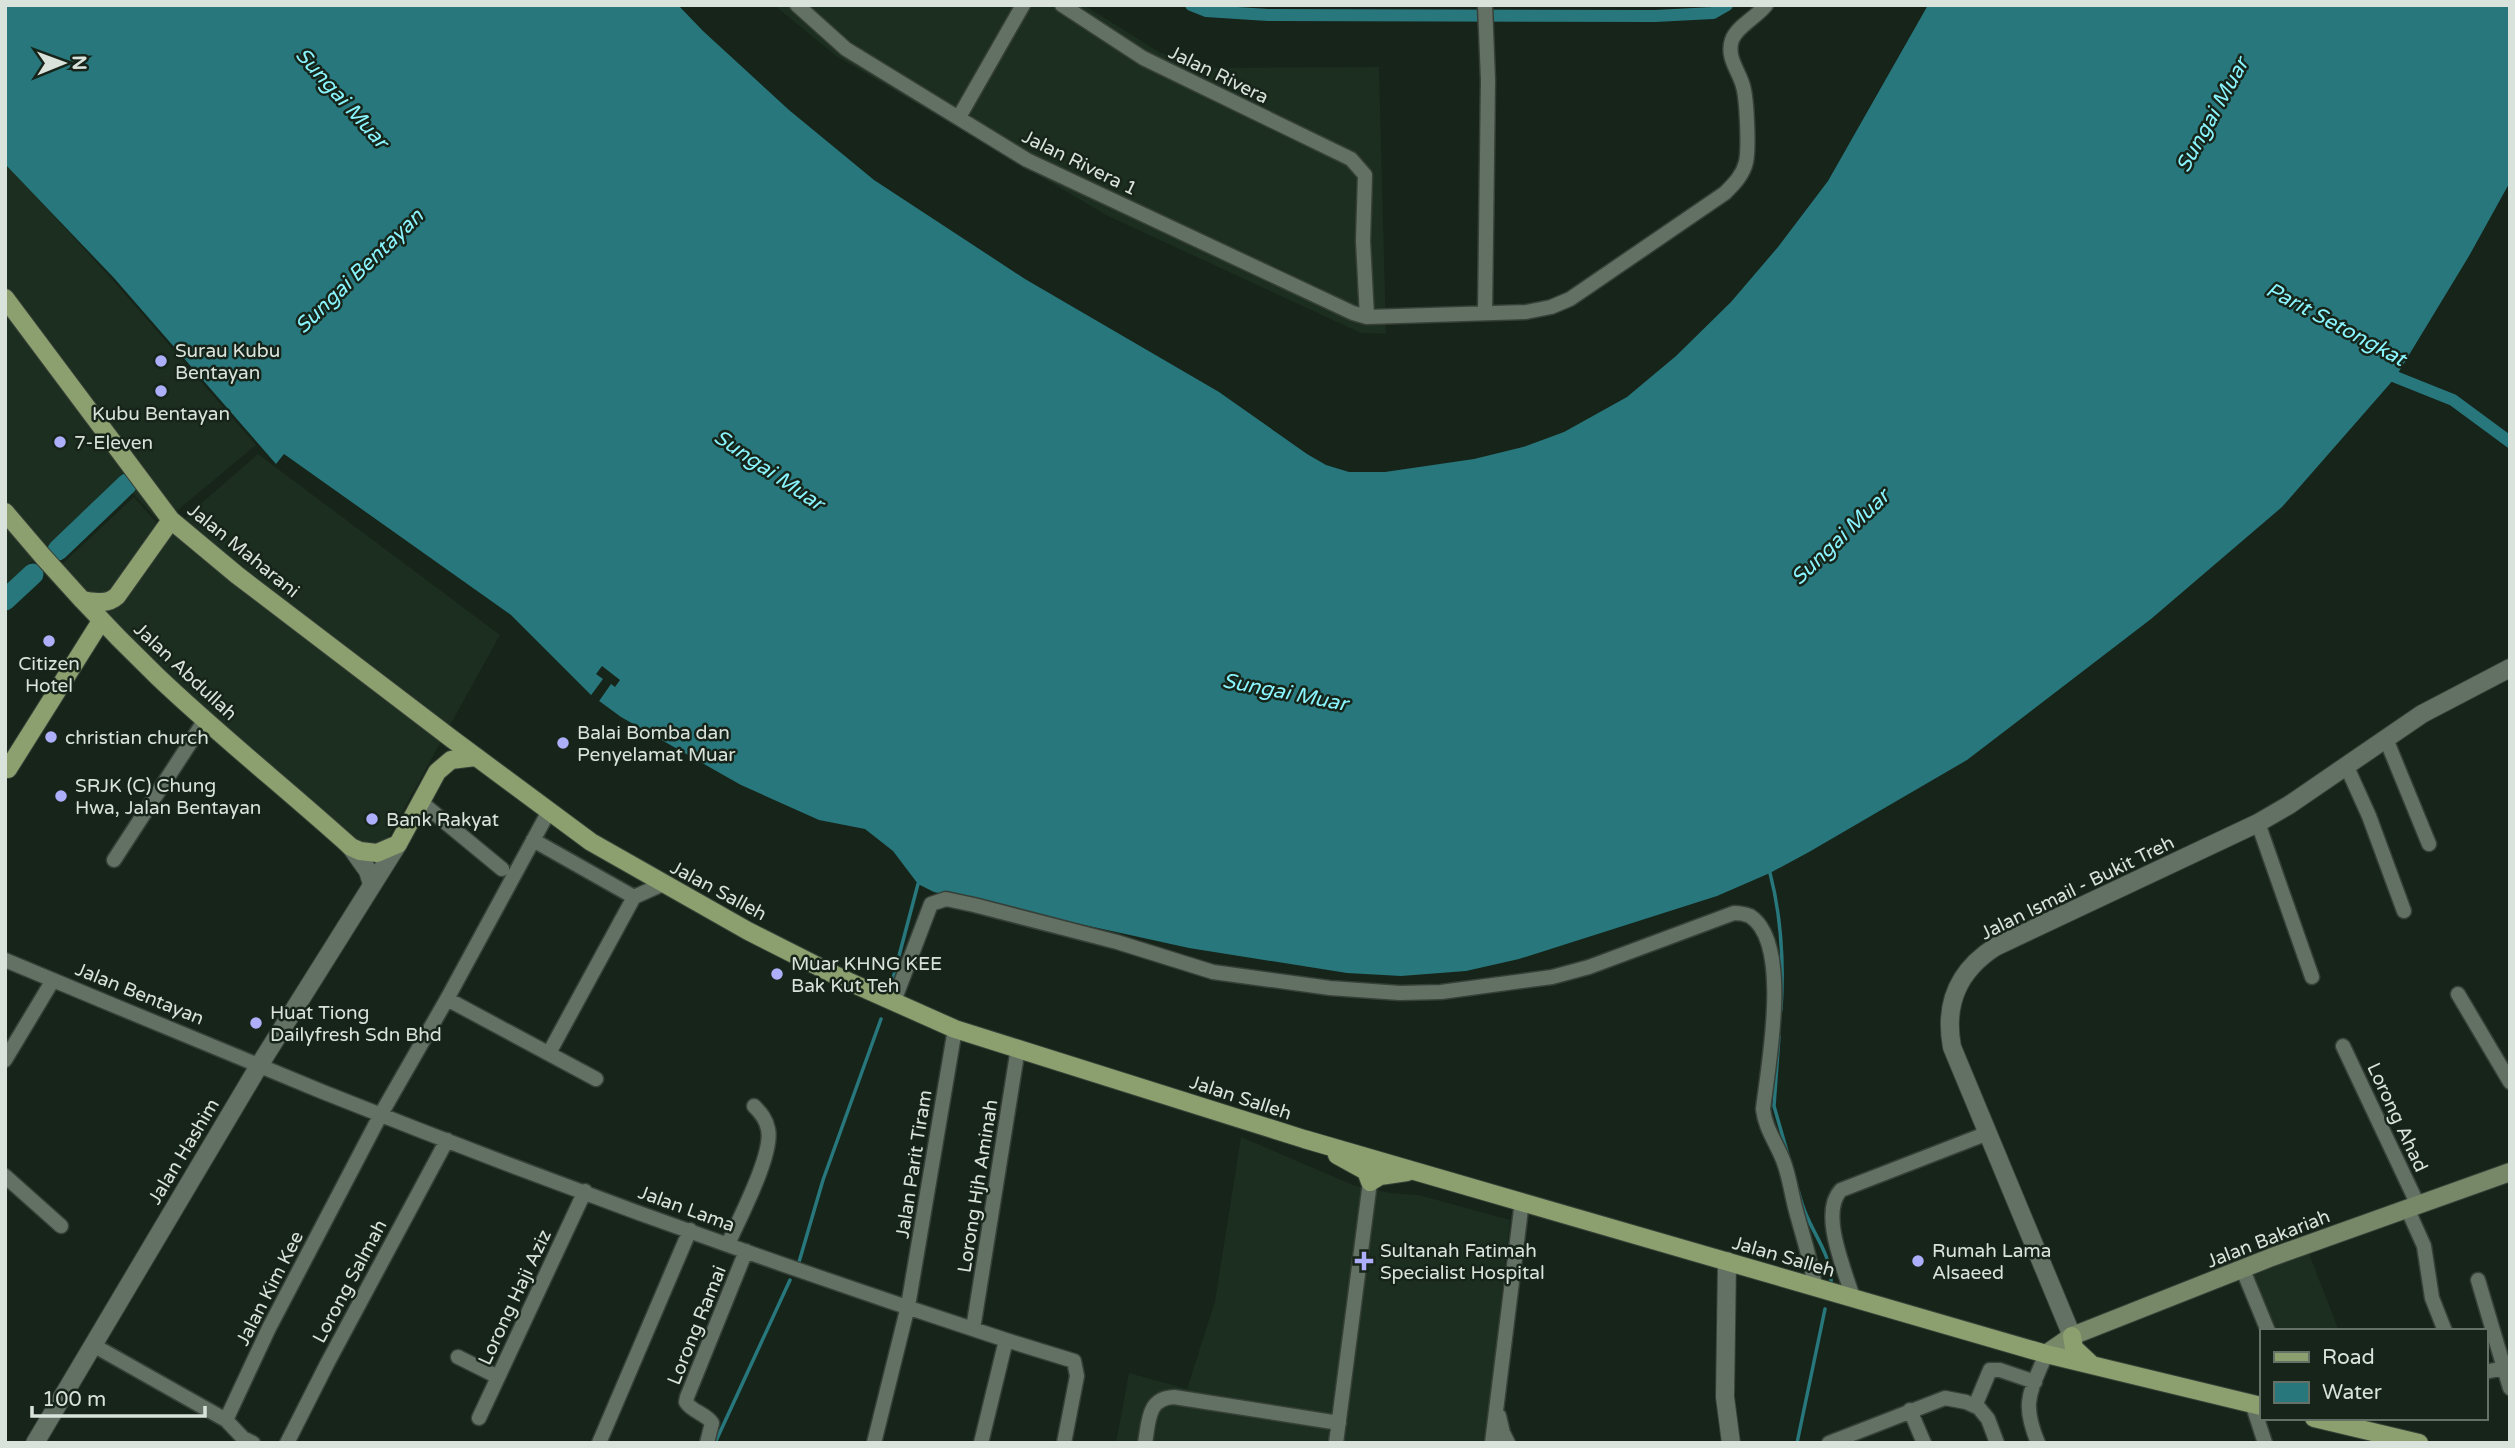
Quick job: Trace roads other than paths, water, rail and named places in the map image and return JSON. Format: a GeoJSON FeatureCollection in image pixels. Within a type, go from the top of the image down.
{"type":"FeatureCollection","features":[{"type":"Feature","properties":{"kind":"main road","name":"Jalan Maharani"},"geometry":{"type":"LineString","coordinates":[[5,298],[171,520],[237,575],[475,757]]}},
{"type":"Feature","properties":{"kind":"main road","name":"Jalan Abdullah"},"geometry":{"type":"LineString","coordinates":[[5,512],[101,621],[205,720],[351,847]]}},
{"type":"Feature","properties":{"kind":"main road"},"geometry":{"type":"LineString","coordinates":[[82,600],[105,603],[112,601],[171,520]]}},
{"type":"Feature","properties":{"kind":"main road"},"geometry":{"type":"LineString","coordinates":[[6,770],[101,621]]}},
{"type":"Feature","properties":{"kind":"main road"},"geometry":{"type":"LineString","coordinates":[[351,847],[377,853],[398,844],[437,772],[439,746],[427,719]]}},
{"type":"Feature","properties":{"kind":"main road"},"geometry":{"type":"LineString","coordinates":[[437,772],[451,760],[475,757]]}},
{"type":"Feature","properties":{"kind":"main road","name":"Jalan Salleh"},"geometry":{"type":"LineString","coordinates":[[475,757],[591,842],[663,884],[845,980],[955,1029],[1316,1142],[2094,1366]]}},
{"type":"Feature","properties":{"kind":"main road"},"geometry":{"type":"LineString","coordinates":[[1316,1142],[1366,1171],[1370,1182],[1380,1176],[1418,1171]]}},
{"type":"Feature","properties":{"kind":"main road","name":"Jalan Bakariah"},"geometry":{"type":"LineString","coordinates":[[2046,1354],[2072,1336],[2510,1172]]}},
{"type":"Feature","properties":{"kind":"main road"},"geometry":{"type":"LineString","coordinates":[[2072,1336],[2074,1348],[2094,1366],[2256,1405]]}},
{"type":"Feature","properties":{"kind":"main road"},"geometry":{"type":"LineString","coordinates":[[2320,1420],[2374,1437],[2417,1443]]}},
{"type":"Feature","properties":{"kind":"street","name":"Jalan Rivera 1"},"geometry":{"type":"LineString","coordinates":[[797,5],[846,49],[1027,160],[1353,313],[1367,317]]}},
{"type":"Feature","properties":{"kind":"street"},"geometry":{"type":"LineString","coordinates":[[959,117],[1023,5]]}},
{"type":"Feature","properties":{"kind":"street","name":"Jalan Rivera"},"geometry":{"type":"LineString","coordinates":[[1062,5],[1143,58],[1350,159],[1362,170],[1365,175],[1363,241],[1367,317]]}},
{"type":"Feature","properties":{"kind":"street"},"geometry":{"type":"LineString","coordinates":[[1485,5],[1488,80],[1485,313]]}},
{"type":"Feature","properties":{"kind":"street"},"geometry":{"type":"LineString","coordinates":[[1367,317],[1526,312],[1551,307],[1570,299],[1726,193],[1738,179],[1746,161],[1742,83],[1732,60],[1731,44],[1736,34],[1766,5]]}},
{"type":"Feature","properties":{"kind":"street","name":"Jalan Ismail - Bukit Treh"},"geometry":{"type":"LineString","coordinates":[[2072,1336],[1952,1047],[1949,1030],[1952,1001],[1965,972],[1995,947],[2289,805],[2422,714],[2510,668]]}},
{"type":"Feature","properties":{"kind":"street"},"geometry":{"type":"LineString","coordinates":[[114,860],[205,720]]}},
{"type":"Feature","properties":{"kind":"street"},"geometry":{"type":"LineString","coordinates":[[2386,738],[2429,844]]}},
{"type":"Feature","properties":{"kind":"street"},"geometry":{"type":"LineString","coordinates":[[2346,765],[2369,816],[2404,912]]}},
{"type":"Feature","properties":{"kind":"street"},"geometry":{"type":"LineString","coordinates":[[422,803],[502,869]]}},
{"type":"Feature","properties":{"kind":"street","name":"Jalan Kim Kee"},"geometry":{"type":"LineString","coordinates":[[226,1420],[269,1328],[381,1114],[549,811]]}},
{"type":"Feature","properties":{"kind":"street"},"geometry":{"type":"LineString","coordinates":[[2258,822],[2312,977]]}},
{"type":"Feature","properties":{"kind":"street"},"geometry":{"type":"LineString","coordinates":[[533,840],[634,897]]}},
{"type":"Feature","properties":{"kind":"street","name":"Jalan Hashim"},"geometry":{"type":"LineString","coordinates":[[34,1443],[260,1064],[398,844]]}},
{"type":"Feature","properties":{"kind":"street"},"geometry":{"type":"LineString","coordinates":[[351,847],[368,871],[372,884]]}},
{"type":"Feature","properties":{"kind":"street"},"geometry":{"type":"LineString","coordinates":[[549,1053],[634,897],[663,884]]}},
{"type":"Feature","properties":{"kind":"street"},"geometry":{"type":"LineString","coordinates":[[894,1001],[931,904],[940,900],[974,905],[1116,942],[1213,972],[1318,986],[1400,993],[1441,992],[1552,976],[1589,967],[1734,913],[1748,915],[1764,932],[1771,950],[1775,992],[1764,1121],[1789,1178],[1815,1287]]}},
{"type":"Feature","properties":{"kind":"street","name":"Jalan Bentayan"},"geometry":{"type":"LineString","coordinates":[[5,960],[260,1064]]}},
{"type":"Feature","properties":{"kind":"street"},"geometry":{"type":"LineString","coordinates":[[5,1059],[53,980]]}},
{"type":"Feature","properties":{"kind":"street"},"geometry":{"type":"LineString","coordinates":[[2458,994],[2510,1082]]}},
{"type":"Feature","properties":{"kind":"street"},"geometry":{"type":"LineString","coordinates":[[447,999],[596,1079]]}},
{"type":"Feature","properties":{"kind":"street","name":"Jalan Parit Tiram"},"geometry":{"type":"LineString","coordinates":[[874,1443],[908,1306],[955,1029]]}},
{"type":"Feature","properties":{"kind":"street","name":"Lorong Ahad"},"geometry":{"type":"LineString","coordinates":[[2343,1046],[2413,1207],[2424,1246],[2432,1298],[2444,1329]]}},
{"type":"Feature","properties":{"kind":"street","name":"Lorong Hjh Aminah"},"geometry":{"type":"LineString","coordinates":[[973,1329],[1018,1048]]}},
{"type":"Feature","properties":{"kind":"street","name":"Jalan Lama"},"geometry":{"type":"LineString","coordinates":[[260,1064],[447,1140],[785,1267],[1074,1361],[1077,1376],[1064,1443]]}},
{"type":"Feature","properties":{"kind":"street"},"geometry":{"type":"LineString","coordinates":[[728,1244],[768,1148],[768,1128],[764,1117],[754,1106]]}},
{"type":"Feature","properties":{"kind":"street"},"geometry":{"type":"LineString","coordinates":[[1853,1298],[1831,1221],[1835,1196],[1842,1190],[1988,1133]]}},
{"type":"Feature","properties":{"kind":"street","name":"Lorong Salmah"},"geometry":{"type":"LineString","coordinates":[[287,1443],[447,1140]]}},
{"type":"Feature","properties":{"kind":"street"},"geometry":{"type":"LineString","coordinates":[[5,1176],[61,1226]]}},
{"type":"Feature","properties":{"kind":"street"},"geometry":{"type":"LineString","coordinates":[[1336,1443],[1370,1182]]}},
{"type":"Feature","properties":{"kind":"street","name":"Lorong Haji Aziz"},"geometry":{"type":"LineString","coordinates":[[479,1418],[585,1191]]}},
{"type":"Feature","properties":{"kind":"street"},"geometry":{"type":"LineString","coordinates":[[1492,1443],[1522,1201]]}},
{"type":"Feature","properties":{"kind":"street"},"geometry":{"type":"LineString","coordinates":[[599,1443],[690,1230]]}},
{"type":"Feature","properties":{"kind":"street","name":"Lorong Ramai"},"geometry":{"type":"LineString","coordinates":[[707,1443],[712,1423],[688,1406],[687,1397],[746,1251]]}},
{"type":"Feature","properties":{"kind":"street"},"geometry":{"type":"LineString","coordinates":[[1727,1261],[1725,1406],[1731,1443]]}},
{"type":"Feature","properties":{"kind":"street"},"geometry":{"type":"LineString","coordinates":[[2243,1270],[2267,1329]]}},
{"type":"Feature","properties":{"kind":"street"},"geometry":{"type":"LineString","coordinates":[[2477,1280],[2510,1388]]}},
{"type":"Feature","properties":{"kind":"street"},"geometry":{"type":"LineString","coordinates":[[981,1443],[1006,1340]]}},
{"type":"Feature","properties":{"kind":"street"},"geometry":{"type":"LineString","coordinates":[[93,1345],[226,1420],[246,1441]]}},
{"type":"Feature","properties":{"kind":"street"},"geometry":{"type":"LineString","coordinates":[[2038,1443],[2027,1408],[2046,1354]]}},
{"type":"Feature","properties":{"kind":"street"},"geometry":{"type":"LineString","coordinates":[[458,1357],[498,1377]]}},
{"type":"Feature","properties":{"kind":"street"},"geometry":{"type":"LineString","coordinates":[[2487,1372],[2504,1368]]}},
{"type":"Feature","properties":{"kind":"street"},"geometry":{"type":"LineString","coordinates":[[1975,1406],[1986,1374],[1990,1370],[2000,1370],[2035,1382]]}},
{"type":"Feature","properties":{"kind":"street"},"geometry":{"type":"LineString","coordinates":[[1144,1443],[1152,1411],[1162,1398],[1339,1423]]}},
{"type":"Feature","properties":{"kind":"street"},"geometry":{"type":"LineString","coordinates":[[1829,1443],[1945,1398],[1975,1406],[1988,1419],[1997,1443]]}},
{"type":"Feature","properties":{"kind":"street"},"geometry":{"type":"LineString","coordinates":[[1498,1404],[1499,1423],[1508,1443]]}},
{"type":"Feature","properties":{"kind":"street"},"geometry":{"type":"LineString","coordinates":[[2256,1405],[2265,1443]]}},
{"type":"Feature","properties":{"kind":"street"},"geometry":{"type":"LineString","coordinates":[[1910,1410],[1924,1443]]}},
{"type":"Feature","properties":{"kind":"water","name":"Sungai Muar"},"geometry":{"type":"Polygon","coordinates":[[[5,5],[678,5],[789,110],[874,180],[1025,279],[1219,392],[1307,454],[1326,465],[1349,472],[1385,472],[1474,459],[1523,447],[1564,432],[1627,397],[1676,356],[1731,302],[1778,247],[1828,181],[1928,5],[2510,5],[2510,182],[2395,378],[2282,507],[2151,619],[1967,760],[1809,852],[1770,873],[1717,896],[1519,959],[1466,971],[1401,976],[1347,973],[1189,948],[934,892],[918,884],[893,851],[865,829],[819,820],[741,785],[621,717],[591,695],[511,615],[284,454],[276,464],[114,278],[5,164],[5,5]]]}},
{"type":"Feature","properties":{"kind":"waterway"},"geometry":{"type":"LineString","coordinates":[[1191,5],[1206,11],[1268,15],[1655,16],[1713,13],[1727,5]]}},
{"type":"Feature","properties":{"kind":"waterway","name":"Parit Setongkat"},"geometry":{"type":"LineString","coordinates":[[2383,372],[2453,400],[2510,442]]}},
{"type":"Feature","properties":{"kind":"waterway","name":"Sungai Bentayan"},"geometry":{"type":"LineString","coordinates":[[58,550],[127,484]]}},
{"type":"Feature","properties":{"kind":"waterway","name":"Sungai Bentayan"},"geometry":{"type":"LineString","coordinates":[[5,600],[33,574]]}},
{"type":"Feature","properties":{"kind":"waterway"},"geometry":{"type":"LineString","coordinates":[[1770,873],[1781,941],[1781,1010]]}},
{"type":"Feature","properties":{"kind":"waterway"},"geometry":{"type":"LineString","coordinates":[[891,986],[918,884]]}},
{"type":"Feature","properties":{"kind":"waterway"},"geometry":{"type":"LineString","coordinates":[[799,1262],[823,1180],[881,1019]]}},
{"type":"Feature","properties":{"kind":"waterway"},"geometry":{"type":"LineString","coordinates":[[1779,1036],[1774,1106],[1788,1155]]}},
{"type":"Feature","properties":{"kind":"waterway"},"geometry":{"type":"LineString","coordinates":[[1798,1190],[1805,1212],[1826,1255],[1831,1282]]}},
{"type":"Feature","properties":{"kind":"waterway"},"geometry":{"type":"LineString","coordinates":[[715,1443],[790,1280]]}},
{"type":"Feature","properties":{"kind":"waterway"},"geometry":{"type":"LineString","coordinates":[[1797,1443],[1825,1309]]}},
{"type":"Feature","properties":{"kind":"place","name":"Surau Kubu Bentayan"},"geometry":{"type":"Point","coordinates":[161,361]}},
{"type":"Feature","properties":{"kind":"place","name":"Kubu Bentayan"},"geometry":{"type":"Point","coordinates":[161,391]}},
{"type":"Feature","properties":{"kind":"place","name":"7-Eleven"},"geometry":{"type":"Point","coordinates":[60,442]}},
{"type":"Feature","properties":{"kind":"place","name":"Citizen Hotel"},"geometry":{"type":"Point","coordinates":[49,641]}},
{"type":"Feature","properties":{"kind":"place","name":"christian church"},"geometry":{"type":"Point","coordinates":[51,737]}},
{"type":"Feature","properties":{"kind":"place","name":"Balai Bomba dan Penyelamat Muar"},"geometry":{"type":"Point","coordinates":[563,743]}},
{"type":"Feature","properties":{"kind":"place","name":"SRJK (C) Chung Hwa, Jalan Bentayan"},"geometry":{"type":"Point","coordinates":[61,796]}},
{"type":"Feature","properties":{"kind":"place","name":"Bank Rakyat"},"geometry":{"type":"Point","coordinates":[372,819]}},
{"type":"Feature","properties":{"kind":"place","name":"Muar KHNG KEE Bak Kut Teh"},"geometry":{"type":"Point","coordinates":[777,974]}},
{"type":"Feature","properties":{"kind":"place","name":"Huat Tiong Dailyfresh Sdn Bhd"},"geometry":{"type":"Point","coordinates":[256,1023]}},
{"type":"Feature","properties":{"kind":"place","name":"Sultanah Fatimah Specialist Hospital"},"geometry":{"type":"Point","coordinates":[1364,1261]}},
{"type":"Feature","properties":{"kind":"place","name":"Rumah Lama Alsaeed"},"geometry":{"type":"Point","coordinates":[1918,1261]}}]}
